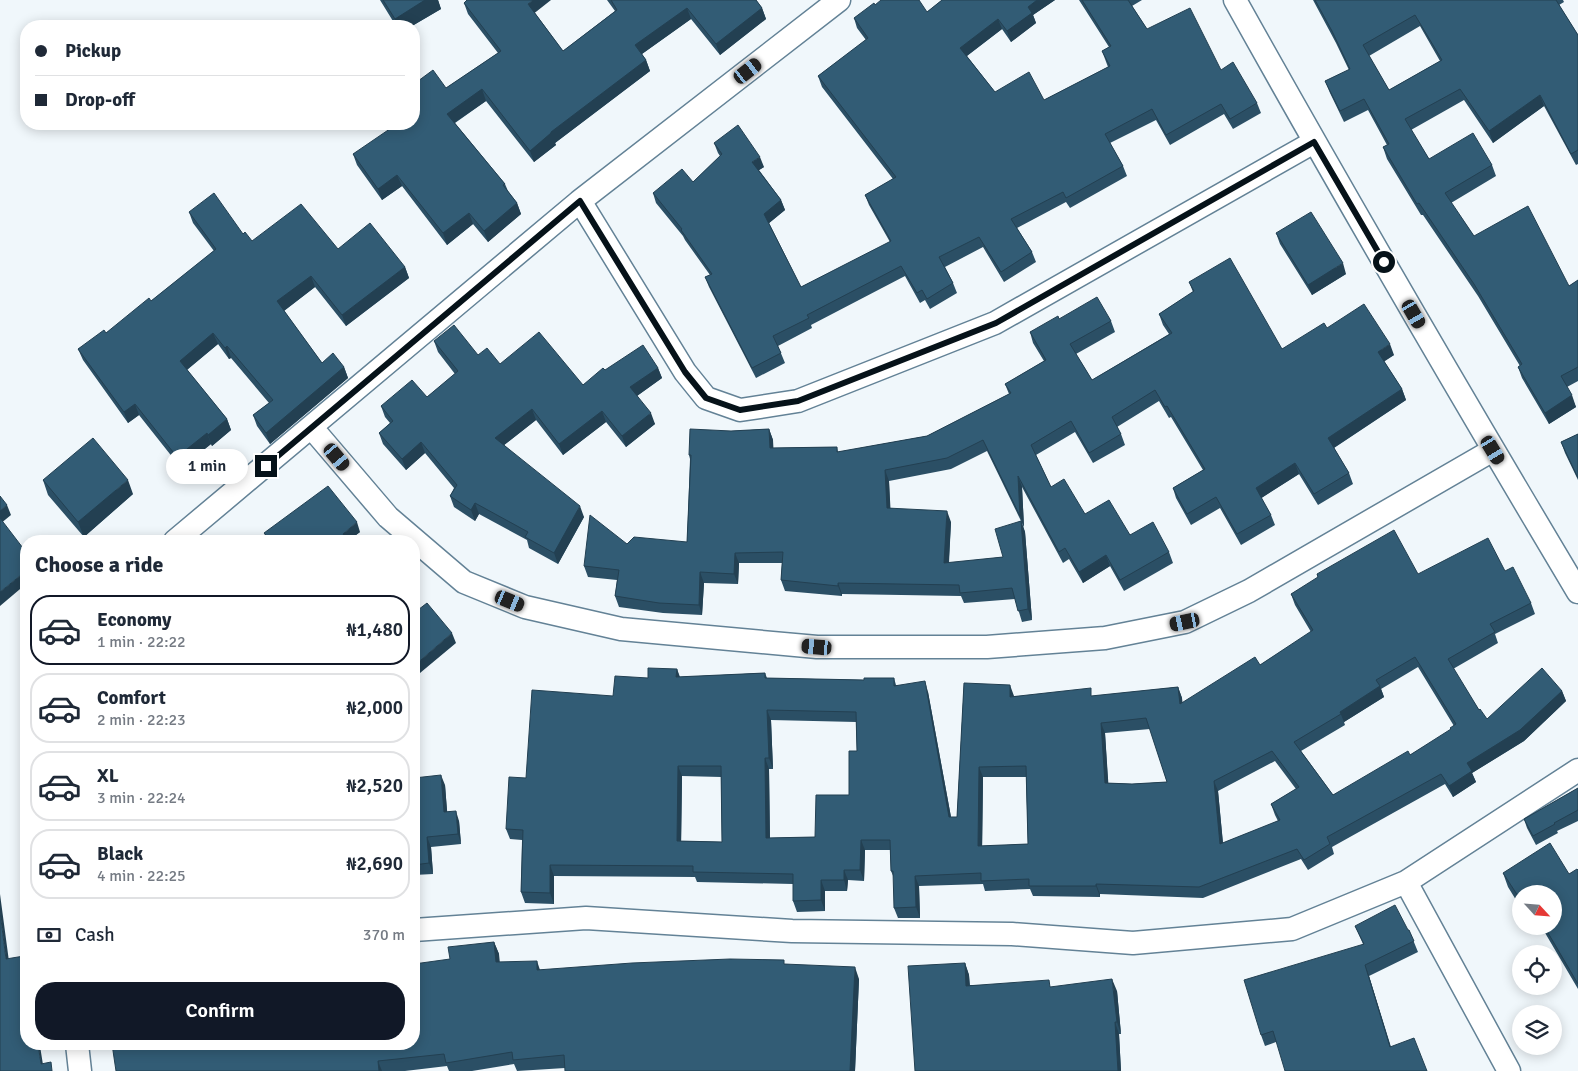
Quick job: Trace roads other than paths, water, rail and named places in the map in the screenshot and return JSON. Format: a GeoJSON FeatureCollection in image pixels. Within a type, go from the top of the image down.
{"type":"FeatureCollection","features":[{"type":"Feature","properties":{"kind":"street"},"geometry":{"type":"LineString","coordinates":[[182,535],[580,201],[839,0]]}},
{"type":"Feature","properties":{"kind":"street"},"geometry":{"type":"LineString","coordinates":[[1234,0],[1314,142],[1578,592]]}},
{"type":"Feature","properties":{"kind":"street"},"geometry":{"type":"LineString","coordinates":[[580,201],[685,372],[706,398],[740,410],[798,401],[996,323],[1314,142]]}},
{"type":"Feature","properties":{"kind":"street"},"geometry":{"type":"LineString","coordinates":[[312,428],[388,517],[409,535]]}},
{"type":"Feature","properties":{"kind":"street"},"geometry":{"type":"LineString","coordinates":[[420,544],[464,582],[525,607],[621,629],[817,647],[1007,645],[1105,638],[1185,622],[1249,591],[1493,450]]}},
{"type":"Feature","properties":{"kind":"street"},"geometry":{"type":"LineString","coordinates":[[420,930],[586,918],[792,932],[1012,934],[1132,943],[1292,928],[1406,882],[1578,770]]}},
{"type":"Feature","properties":{"kind":"street"},"geometry":{"type":"LineString","coordinates":[[1406,882],[1509,1071]]}},
{"type":"Feature","properties":{"kind":"street"},"geometry":{"type":"LineString","coordinates":[[78,1050],[80,1071]]}}]}
